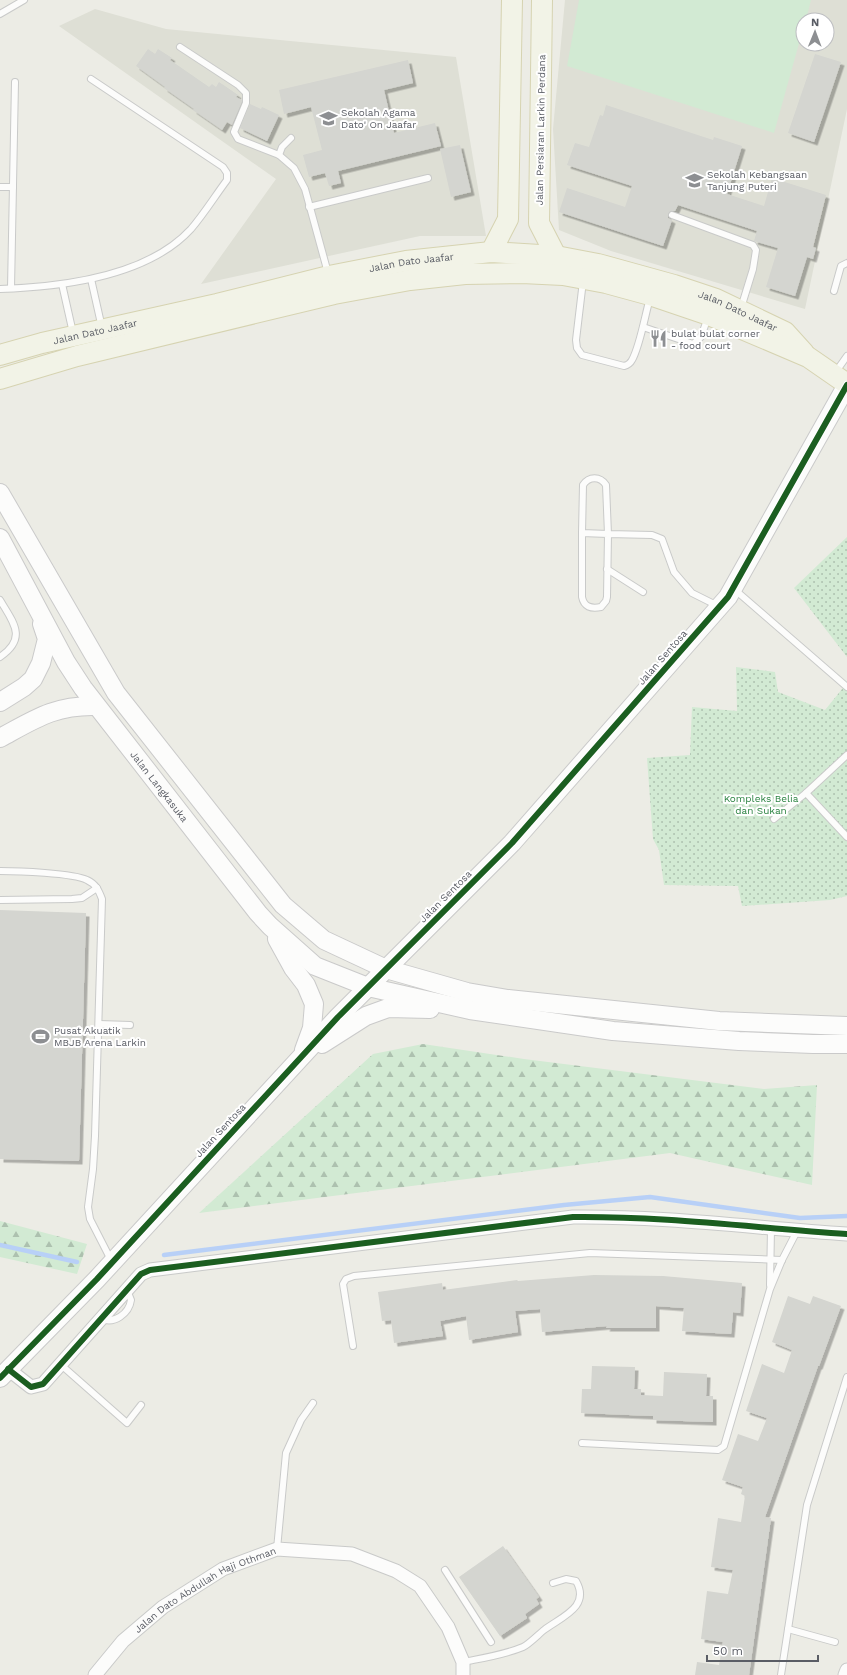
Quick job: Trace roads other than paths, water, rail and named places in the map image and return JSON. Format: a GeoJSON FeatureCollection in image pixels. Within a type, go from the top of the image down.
{"type":"FeatureCollection","features":[{"type":"Feature","properties":{"kind":"main road"},"geometry":{"type":"LineString","coordinates":[[490,252],[508,219],[512,0]]}},
{"type":"Feature","properties":{"kind":"main road","name":"Jalan Persiaran Larkin Perdana"},"geometry":{"type":"LineString","coordinates":[[542,0],[539,223],[556,256]]}},
{"type":"Feature","properties":{"kind":"main road","name":"Jalan Dato Jaafar"},"geometry":{"type":"LineString","coordinates":[[1,354],[329,276],[406,261],[490,252],[556,256],[628,271],[716,298],[785,332],[808,357]]}},
{"type":"Feature","properties":{"kind":"main road","name":"Jalan Dato Jaafar"},"geometry":{"type":"LineString","coordinates":[[0,379],[127,343],[334,294],[410,280],[464,274],[522,273],[562,275],[606,283],[650,295],[709,315],[808,357],[843,381]]}},
{"type":"Feature","properties":{"kind":"main road","name":"Jalan Sentosa"},"geometry":{"type":"LineString","coordinates":[[4,1373],[111,1262],[338,1017],[512,843],[720,607],[734,589],[843,381]]}},
{"type":"Feature","properties":{"kind":"main road"},"geometry":{"type":"LineString","coordinates":[[0,493],[116,693],[283,905],[324,940],[386,969],[467,992],[508,999],[719,1021],[847,1026]]}},
{"type":"Feature","properties":{"kind":"main road","name":"Jalan Langkasuka"},"geometry":{"type":"LineString","coordinates":[[0,538],[33,597],[66,662],[96,706],[270,926],[315,966],[368,987],[470,1010]]}},
{"type":"Feature","properties":{"kind":"main road"},"geometry":{"type":"LineString","coordinates":[[0,702],[24,688],[33,679],[41,663],[47,639],[33,597]]}},
{"type":"Feature","properties":{"kind":"main road"},"geometry":{"type":"LineString","coordinates":[[0,738],[45,714],[64,708],[96,706]]}},
{"type":"Feature","properties":{"kind":"main road"},"geometry":{"type":"LineString","coordinates":[[270,926],[294,968],[306,985],[314,1004],[312,1028],[301,1058]]}},
{"type":"Feature","properties":{"kind":"main road"},"geometry":{"type":"LineString","coordinates":[[301,1058],[366,1016],[388,1008],[470,1010],[613,1031],[739,1040],[813,1044],[847,1044]]}},
{"type":"Feature","properties":{"kind":"street"},"geometry":{"type":"LineString","coordinates":[[4,1373],[31,1387],[42,1384],[141,1274],[150,1270],[573,1217],[710,1222],[771,1229],[847,1234]]}},
{"type":"Feature","properties":{"kind":"street","name":"Jalan Dato Abdullah Haji Othman"},"geometry":{"type":"LineString","coordinates":[[95,1675],[122,1641],[163,1607],[223,1569],[277,1549],[352,1554],[396,1571],[420,1586],[448,1627],[463,1662],[463,1675]]}},
{"type":"Feature","properties":{"kind":"street"},"geometry":{"type":"LineString","coordinates":[[846,1675],[847,1670]]}},
{"type":"Feature","properties":{"kind":"lane"},"geometry":{"type":"LineString","coordinates":[[0,14],[24,0]]}},
{"type":"Feature","properties":{"kind":"lane"},"geometry":{"type":"LineString","coordinates":[[180,47],[238,85],[246,93],[246,103],[234,132],[238,139],[279,155],[294,168],[305,189],[329,276]]}},
{"type":"Feature","properties":{"kind":"lane"},"geometry":{"type":"LineString","coordinates":[[0,289],[76,283],[144,263],[165,250],[190,229],[227,180],[223,167],[91,79]]}},
{"type":"Feature","properties":{"kind":"lane"},"geometry":{"type":"LineString","coordinates":[[11,288],[15,82]]}},
{"type":"Feature","properties":{"kind":"lane"},"geometry":{"type":"LineString","coordinates":[[279,155],[282,147],[291,138]]}},
{"type":"Feature","properties":{"kind":"lane"},"geometry":{"type":"LineString","coordinates":[[310,207],[428,178]]}},
{"type":"Feature","properties":{"kind":"lane"},"geometry":{"type":"LineString","coordinates":[[0,187],[13,187]]}},
{"type":"Feature","properties":{"kind":"lane"},"geometry":{"type":"LineString","coordinates":[[672,215],[753,245],[756,250],[753,269],[740,309]]}},
{"type":"Feature","properties":{"kind":"lane"},"geometry":{"type":"LineString","coordinates":[[834,291],[841,266],[847,263]]}},
{"type":"Feature","properties":{"kind":"lane"},"geometry":{"type":"LineString","coordinates":[[91,279],[102,330]]}},
{"type":"Feature","properties":{"kind":"lane"},"geometry":{"type":"LineString","coordinates":[[584,279],[576,340],[577,348],[582,355],[624,366],[628,365],[632,360],[643,327],[650,295]]}},
{"type":"Feature","properties":{"kind":"lane"},"geometry":{"type":"LineString","coordinates":[[62,284],[74,336]]}},
{"type":"Feature","properties":{"kind":"lane"},"geometry":{"type":"LineString","coordinates":[[643,327],[693,344],[701,337],[709,315]]}},
{"type":"Feature","properties":{"kind":"lane"},"geometry":{"type":"LineString","coordinates":[[843,381],[847,356]]}},
{"type":"Feature","properties":{"kind":"lane"},"geometry":{"type":"LineString","coordinates":[[590,478],[604,481],[607,489],[608,534],[606,601],[601,607],[589,607],[585,605],[582,597],[582,533],[583,484],[590,478]]}},
{"type":"Feature","properties":{"kind":"lane"},"geometry":{"type":"LineString","coordinates":[[582,533],[652,535],[662,539],[674,572],[692,593],[720,607]]}},
{"type":"Feature","properties":{"kind":"lane"},"geometry":{"type":"LineString","coordinates":[[607,569],[643,592]]}},
{"type":"Feature","properties":{"kind":"lane"},"geometry":{"type":"LineString","coordinates":[[734,589],[847,687]]}},
{"type":"Feature","properties":{"kind":"lane"},"geometry":{"type":"LineString","coordinates":[[0,600],[16,627],[15,640],[6,653],[0,657]]}},
{"type":"Feature","properties":{"kind":"lane"},"geometry":{"type":"LineString","coordinates":[[774,819],[806,793],[847,755]]}},
{"type":"Feature","properties":{"kind":"lane"},"geometry":{"type":"LineString","coordinates":[[806,793],[847,837]]}},
{"type":"Feature","properties":{"kind":"lane"},"geometry":{"type":"LineString","coordinates":[[0,871],[69,875],[87,880],[97,888],[102,899],[93,1169],[88,1207],[90,1219],[111,1262]]}},
{"type":"Feature","properties":{"kind":"lane"},"geometry":{"type":"LineString","coordinates":[[0,900],[82,898],[97,888]]}},
{"type":"Feature","properties":{"kind":"lane"},"geometry":{"type":"LineString","coordinates":[[99,1024],[130,1024]]}},
{"type":"Feature","properties":{"kind":"lane"},"geometry":{"type":"LineString","coordinates":[[770,1289],[771,1229]]}},
{"type":"Feature","properties":{"kind":"lane"},"geometry":{"type":"LineString","coordinates":[[582,1444],[718,1450],[724,1446],[770,1289],[782,1260],[797,1231]]}},
{"type":"Feature","properties":{"kind":"lane"},"geometry":{"type":"LineString","coordinates":[[353,1346],[343,1284],[346,1278],[354,1276],[590,1253],[782,1260]]}},
{"type":"Feature","properties":{"kind":"lane"},"geometry":{"type":"LineString","coordinates":[[60,1364],[127,1423],[141,1405]]}},
{"type":"Feature","properties":{"kind":"lane"},"geometry":{"type":"LineString","coordinates":[[781,1675],[807,1505],[847,1377]]}},
{"type":"Feature","properties":{"kind":"lane"},"geometry":{"type":"LineString","coordinates":[[277,1549],[286,1454],[301,1420],[313,1403]]}},
{"type":"Feature","properties":{"kind":"lane"},"geometry":{"type":"LineString","coordinates":[[445,1570],[491,1642]]}},
{"type":"Feature","properties":{"kind":"lane"},"geometry":{"type":"LineString","coordinates":[[463,1662],[525,1647],[531,1640],[557,1620],[574,1611],[580,1599],[580,1589],[576,1581],[566,1579],[552,1583]]}},
{"type":"Feature","properties":{"kind":"lane"},"geometry":{"type":"LineString","coordinates":[[788,1629],[835,1642]]}},
{"type":"Feature","properties":{"kind":"waterway"},"geometry":{"type":"LineString","coordinates":[[164,1255],[564,1205],[650,1197],[800,1218],[847,1216]]}},
{"type":"Feature","properties":{"kind":"waterway"},"geometry":{"type":"LineString","coordinates":[[0,1245],[77,1262]]}},
{"type":"Feature","properties":{"kind":"place","name":"Sekolah Agama Dato' On Jaafar"},"geometry":{"type":"Point","coordinates":[328,118]}},
{"type":"Feature","properties":{"kind":"place","name":"Sekolah Kebangsaan Tanjung Puteri"},"geometry":{"type":"Point","coordinates":[694,180]}},
{"type":"Feature","properties":{"kind":"place","name":"bulat bulat corner - food court"},"geometry":{"type":"Point","coordinates":[658,339]}},
{"type":"Feature","properties":{"kind":"place","name":"Pusat Akuatik MBJB Arena Larkin"},"geometry":{"type":"Point","coordinates":[41,1036]}},
{"type":"Feature","properties":{"kind":"park label","name":"Kompleks Belia dan Sukan"},"geometry":{"type":"Point","coordinates":[761,804]}}]}
